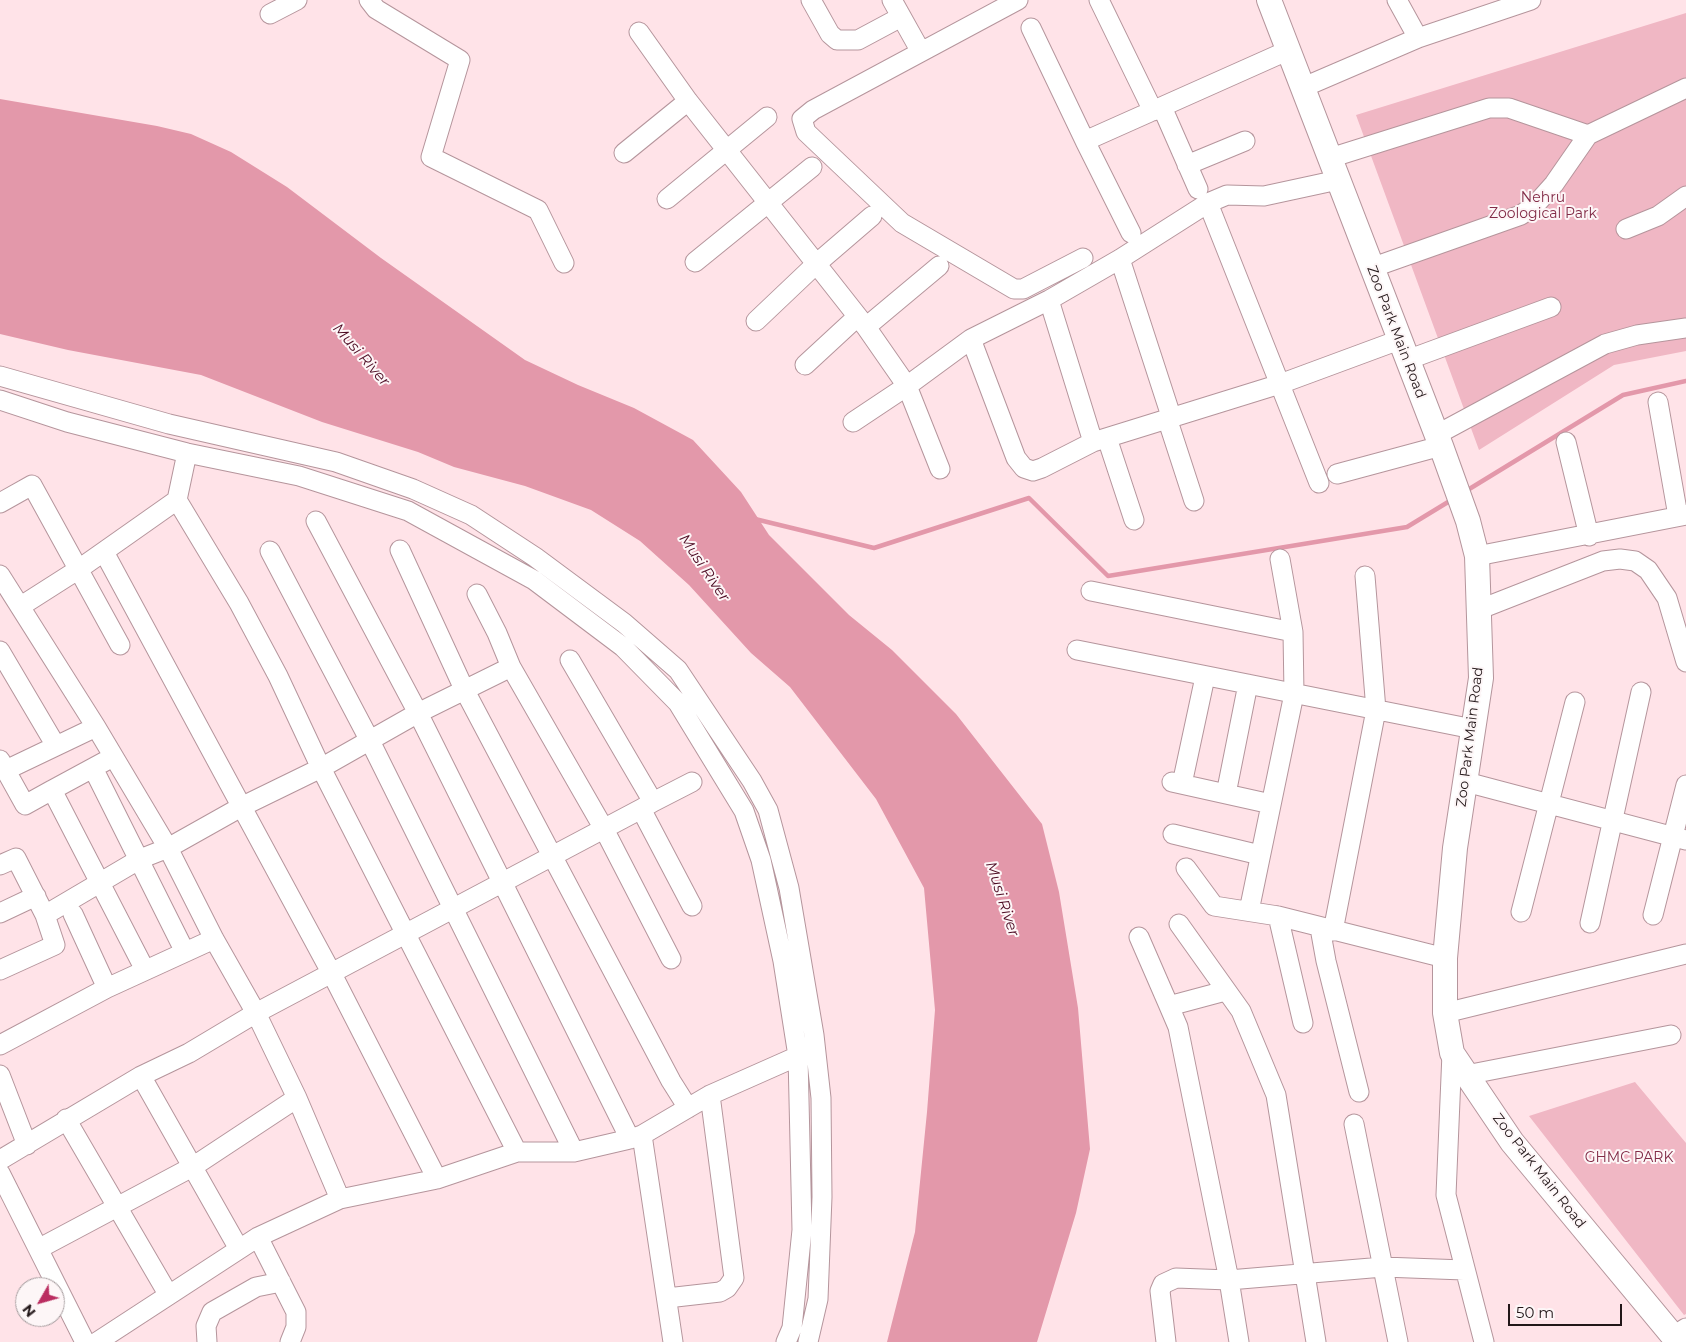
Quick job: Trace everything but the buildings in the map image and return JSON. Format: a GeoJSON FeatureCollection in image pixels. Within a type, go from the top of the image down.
{"type":"FeatureCollection","features":[{"type":"Feature","properties":{"kind":"main road","name":"Zoo Park Main Road"},"geometry":{"type":"LineString","coordinates":[[1269,0],[1439,440],[1468,522],[1477,556],[1481,678],[1455,848],[1445,958],[1444,1013],[1452,1053],[1512,1142],[1679,1335]]}},
{"type":"Feature","properties":{"kind":"street"},"geometry":{"type":"LineString","coordinates":[[270,14],[297,0]]}},
{"type":"Feature","properties":{"kind":"street"},"geometry":{"type":"LineString","coordinates":[[369,0],[376,9],[460,60],[431,157],[538,210],[564,263]]}},
{"type":"Feature","properties":{"kind":"street"},"geometry":{"type":"LineString","coordinates":[[810,0],[830,34],[838,40],[858,40],[901,17]]}},
{"type":"Feature","properties":{"kind":"street"},"geometry":{"type":"LineString","coordinates":[[892,0],[921,52]]}},
{"type":"Feature","properties":{"kind":"street"},"geometry":{"type":"LineString","coordinates":[[1018,0],[813,110],[802,119],[806,132],[902,223],[1014,289],[1023,289],[1083,258]]}},
{"type":"Feature","properties":{"kind":"street"},"geometry":{"type":"LineString","coordinates":[[1099,0],[1203,196],[1319,483]]}},
{"type":"Feature","properties":{"kind":"street"},"geometry":{"type":"LineString","coordinates":[[1397,0],[1418,38]]}},
{"type":"Feature","properties":{"kind":"street"},"geometry":{"type":"LineString","coordinates":[[1304,87],[1418,38],[1531,0]]}},
{"type":"Feature","properties":{"kind":"street"},"geometry":{"type":"LineString","coordinates":[[1031,28],[1131,233]]}},
{"type":"Feature","properties":{"kind":"street"},"geometry":{"type":"LineString","coordinates":[[638,32],[688,101],[769,202],[815,265],[862,322],[907,386],[940,469]]}},
{"type":"Feature","properties":{"kind":"street"},"geometry":{"type":"LineString","coordinates":[[1086,141],[1289,50]]}},
{"type":"Feature","properties":{"kind":"street"},"geometry":{"type":"LineString","coordinates":[[1372,268],[1521,215],[1554,184],[1588,136],[1686,88]]}},
{"type":"Feature","properties":{"kind":"street"},"geometry":{"type":"LineString","coordinates":[[624,154],[688,101]]}},
{"type":"Feature","properties":{"kind":"street"},"geometry":{"type":"LineString","coordinates":[[1330,158],[1489,108],[1509,108],[1588,136]]}},
{"type":"Feature","properties":{"kind":"street"},"geometry":{"type":"LineString","coordinates":[[667,200],[767,117]]}},
{"type":"Feature","properties":{"kind":"street"},"geometry":{"type":"LineString","coordinates":[[1187,165],[1245,141]]}},
{"type":"Feature","properties":{"kind":"street"},"geometry":{"type":"LineString","coordinates":[[694,262],[812,167]]}},
{"type":"Feature","properties":{"kind":"street"},"geometry":{"type":"LineString","coordinates":[[852,422],[907,386],[971,339],[1049,300],[1120,259],[1203,196],[1264,196],[1338,180]]}},
{"type":"Feature","properties":{"kind":"street"},"geometry":{"type":"LineString","coordinates":[[1626,229],[1658,216],[1686,196]]}},
{"type":"Feature","properties":{"kind":"street"},"geometry":{"type":"LineString","coordinates":[[756,322],[815,265],[872,216]]}},
{"type":"Feature","properties":{"kind":"street"},"geometry":{"type":"LineString","coordinates":[[1120,259],[1194,501]]}},
{"type":"Feature","properties":{"kind":"street"},"geometry":{"type":"LineString","coordinates":[[805,365],[939,266]]}},
{"type":"Feature","properties":{"kind":"street"},"geometry":{"type":"LineString","coordinates":[[1049,300],[1100,440],[1134,520]]}},
{"type":"Feature","properties":{"kind":"street"},"geometry":{"type":"LineString","coordinates":[[971,339],[1016,458],[1024,468],[1033,471],[1100,440],[1169,417],[1551,307]]}},
{"type":"Feature","properties":{"kind":"street"},"geometry":{"type":"LineString","coordinates":[[1337,474],[1439,440],[1605,344],[1637,335],[1686,328]]}},
{"type":"Feature","properties":{"kind":"street"},"geometry":{"type":"LineString","coordinates":[[0,376],[169,424],[336,462],[413,489],[471,515],[535,557],[624,623],[678,670],[748,774],[768,810],[793,905],[813,1026],[821,1098],[822,1198],[818,1299],[808,1342]]}},
{"type":"Feature","properties":{"kind":"street"},"geometry":{"type":"LineString","coordinates":[[0,400],[110,433],[187,453],[299,476],[408,511],[534,580],[623,647],[678,704],[744,811],[761,860],[783,960],[798,1056],[802,1230],[792,1328],[786,1342]]}},
{"type":"Feature","properties":{"kind":"street"},"geometry":{"type":"LineString","coordinates":[[1477,556],[1589,536],[1682,516],[1658,402]]}},
{"type":"Feature","properties":{"kind":"street"},"geometry":{"type":"LineString","coordinates":[[110,433],[114,408]]}},
{"type":"Feature","properties":{"kind":"street"},"geometry":{"type":"LineString","coordinates":[[1566,442],[1589,536]]}},
{"type":"Feature","properties":{"kind":"street"},"geometry":{"type":"LineString","coordinates":[[21,606],[79,569],[177,500],[187,453]]}},
{"type":"Feature","properties":{"kind":"street"},"geometry":{"type":"LineString","coordinates":[[0,503],[32,485],[120,645]]}},
{"type":"Feature","properties":{"kind":"street"},"geometry":{"type":"LineString","coordinates":[[177,500],[239,603],[278,676],[321,768],[517,1152]]}},
{"type":"Feature","properties":{"kind":"street"},"geometry":{"type":"LineString","coordinates":[[316,521],[418,713],[503,884],[636,1137],[667,1298],[673,1342]]}},
{"type":"Feature","properties":{"kind":"street"},"geometry":{"type":"LineString","coordinates":[[400,550],[464,689],[671,1081],[688,1108]]}},
{"type":"Feature","properties":{"kind":"street"},"geometry":{"type":"LineString","coordinates":[[270,551],[370,741],[451,908],[574,1152]]}},
{"type":"Feature","properties":{"kind":"street"},"geometry":{"type":"LineString","coordinates":[[104,552],[332,974],[437,1179]]}},
{"type":"Feature","properties":{"kind":"street"},"geometry":{"type":"LineString","coordinates":[[1249,911],[1294,694],[1292,632],[1280,559]]}},
{"type":"Feature","properties":{"kind":"street"},"geometry":{"type":"LineString","coordinates":[[1478,610],[1603,561],[1620,559],[1634,561],[1648,570],[1667,598],[1686,662]]}},
{"type":"Feature","properties":{"kind":"street"},"geometry":{"type":"LineString","coordinates":[[0,575],[96,727],[168,848],[214,939],[256,1013],[297,1098],[340,1199]]}},
{"type":"Feature","properties":{"kind":"street"},"geometry":{"type":"LineString","coordinates":[[1359,1092],[1326,961],[1326,930],[1376,710],[1365,576]]}},
{"type":"Feature","properties":{"kind":"street"},"geometry":{"type":"LineString","coordinates":[[1091,591],[1292,632]]}},
{"type":"Feature","properties":{"kind":"street"},"geometry":{"type":"LineString","coordinates":[[477,594],[497,633],[511,667],[604,829],[671,959]]}},
{"type":"Feature","properties":{"kind":"street"},"geometry":{"type":"LineString","coordinates":[[1076,650],[1473,729]]}},
{"type":"Feature","properties":{"kind":"street"},"geometry":{"type":"LineString","coordinates":[[0,651],[56,746]]}},
{"type":"Feature","properties":{"kind":"street"},"geometry":{"type":"LineString","coordinates":[[570,660],[647,806],[692,906]]}},
{"type":"Feature","properties":{"kind":"street"},"geometry":{"type":"LineString","coordinates":[[45,915],[140,859],[168,848],[241,807],[321,768],[418,713],[511,667]]}},
{"type":"Feature","properties":{"kind":"street"},"geometry":{"type":"LineString","coordinates":[[1205,677],[1177,783],[1271,804]]}},
{"type":"Feature","properties":{"kind":"street"},"geometry":{"type":"LineString","coordinates":[[1226,794],[1248,684]]}},
{"type":"Feature","properties":{"kind":"street"},"geometry":{"type":"LineString","coordinates":[[1590,923],[1641,692]]}},
{"type":"Feature","properties":{"kind":"street"},"geometry":{"type":"LineString","coordinates":[[1521,912],[1575,702]]}},
{"type":"Feature","properties":{"kind":"street"},"geometry":{"type":"LineString","coordinates":[[96,727],[56,746],[3,765],[25,805],[113,758]]}},
{"type":"Feature","properties":{"kind":"street"},"geometry":{"type":"LineString","coordinates":[[93,768],[185,952]]}},
{"type":"Feature","properties":{"kind":"street"},"geometry":{"type":"LineString","coordinates":[[0,1160],[27,1145],[66,1119],[256,1013],[332,974],[451,908],[503,884],[692,782]]}},
{"type":"Feature","properties":{"kind":"street"},"geometry":{"type":"LineString","coordinates":[[1466,782],[1612,822],[1680,838]]}},
{"type":"Feature","properties":{"kind":"street"},"geometry":{"type":"LineString","coordinates":[[1653,915],[1680,838],[1686,785]]}},
{"type":"Feature","properties":{"kind":"street"},"geometry":{"type":"LineString","coordinates":[[52,790],[145,970]]}},
{"type":"Feature","properties":{"kind":"street"},"geometry":{"type":"LineString","coordinates":[[1173,834],[1260,855]]}},
{"type":"Feature","properties":{"kind":"street"},"geometry":{"type":"LineString","coordinates":[[0,865],[16,858],[45,915],[55,945],[0,970]]}},
{"type":"Feature","properties":{"kind":"street"},"geometry":{"type":"LineString","coordinates":[[1186,868],[1214,906],[1278,916],[1326,930],[1445,958]]}},
{"type":"Feature","properties":{"kind":"street"},"geometry":{"type":"LineString","coordinates":[[0,913],[36,896]]}},
{"type":"Feature","properties":{"kind":"street"},"geometry":{"type":"LineString","coordinates":[[73,914],[106,988]]}},
{"type":"Feature","properties":{"kind":"street"},"geometry":{"type":"LineString","coordinates":[[1278,916],[1303,1023]]}},
{"type":"Feature","properties":{"kind":"street"},"geometry":{"type":"LineString","coordinates":[[1179,924],[1241,1011],[1276,1095],[1316,1342]]}},
{"type":"Feature","properties":{"kind":"street"},"geometry":{"type":"LineString","coordinates":[[1139,937],[1178,1027],[1229,1280],[1238,1342]]}},
{"type":"Feature","properties":{"kind":"street"},"geometry":{"type":"LineString","coordinates":[[0,1045],[106,988],[214,939]]}},
{"type":"Feature","properties":{"kind":"street"},"geometry":{"type":"LineString","coordinates":[[1444,1013],[1686,954]]}},
{"type":"Feature","properties":{"kind":"street"},"geometry":{"type":"LineString","coordinates":[[1169,1006],[1225,991]]}},
{"type":"Feature","properties":{"kind":"street"},"geometry":{"type":"LineString","coordinates":[[1466,1075],[1671,1035]]}},
{"type":"Feature","properties":{"kind":"street"},"geometry":{"type":"LineString","coordinates":[[1452,1053],[1446,1195],[1484,1342]]}},
{"type":"Feature","properties":{"kind":"street"},"geometry":{"type":"LineString","coordinates":[[97,1342],[119,1336],[168,1294],[258,1237],[340,1199],[437,1179],[517,1152],[574,1152],[636,1137],[710,1095],[798,1056]]}},
{"type":"Feature","properties":{"kind":"street"},"geometry":{"type":"LineString","coordinates":[[0,1075],[27,1145]]}},
{"type":"Feature","properties":{"kind":"street"},"geometry":{"type":"LineString","coordinates":[[142,1076],[239,1249]]}},
{"type":"Feature","properties":{"kind":"street"},"geometry":{"type":"LineString","coordinates":[[667,1298],[720,1292],[728,1288],[734,1278],[710,1095]]}},
{"type":"Feature","properties":{"kind":"street"},"geometry":{"type":"LineString","coordinates":[[40,1248],[194,1166],[297,1098]]}},
{"type":"Feature","properties":{"kind":"street"},"geometry":{"type":"LineString","coordinates":[[66,1119],[168,1294]]}},
{"type":"Feature","properties":{"kind":"street"},"geometry":{"type":"LineString","coordinates":[[1354,1124],[1398,1342]]}},
{"type":"Feature","properties":{"kind":"street"},"geometry":{"type":"LineString","coordinates":[[0,1173],[40,1248],[85,1342]]}},
{"type":"Feature","properties":{"kind":"street"},"geometry":{"type":"LineString","coordinates":[[258,1237],[296,1312],[296,1327],[290,1342]]}},
{"type":"Feature","properties":{"kind":"street"},"geometry":{"type":"LineString","coordinates":[[1166,1342],[1160,1291],[1163,1284],[1176,1278],[1229,1280],[1305,1272],[1384,1267],[1464,1270]]}},
{"type":"Feature","properties":{"kind":"street"},"geometry":{"type":"LineString","coordinates":[[207,1342],[206,1326],[212,1312],[256,1287],[280,1282]]}},
{"type":"Feature","properties":{"kind":"green space","name":"Nehru Zoological Park"},"geometry":{"type":"Polygon","coordinates":[[[1686,13],[1686,351],[1614,365],[1479,450],[1356,115],[1686,13]]]}},
{"type":"Feature","properties":{"kind":"green space","name":"GHMC PARK"},"geometry":{"type":"Polygon","coordinates":[[[1635,1082],[1686,1143],[1686,1314],[1684,1315],[1529,1116],[1635,1082]]]}},
{"type":"Feature","properties":{"kind":"water","name":"Musi River"},"geometry":{"type":"Polygon","coordinates":[[[0,99],[157,126],[191,134],[231,152],[287,187],[381,258],[525,360],[578,385],[634,408],[693,440],[741,492],[769,535],[849,615],[892,650],[956,714],[1042,824],[1059,892],[1078,1008],[1090,1149],[1076,1213],[1037,1342],[887,1342],[915,1232],[927,1112],[935,1010],[924,888],[876,799],[790,687],[751,653],[689,585],[640,541],[591,510],[525,486],[454,467],[418,452],[322,422],[201,375],[68,350],[0,334],[0,99]]]}},
{"type":"Feature","properties":{"kind":"waterway"},"geometry":{"type":"LineString","coordinates":[[1466,491],[1623,395],[1686,381]]}},
{"type":"Feature","properties":{"kind":"waterway"},"geometry":{"type":"LineString","coordinates":[[755,519],[874,548],[1029,498],[1108,576],[1407,527],[1453,499]]}}]}
